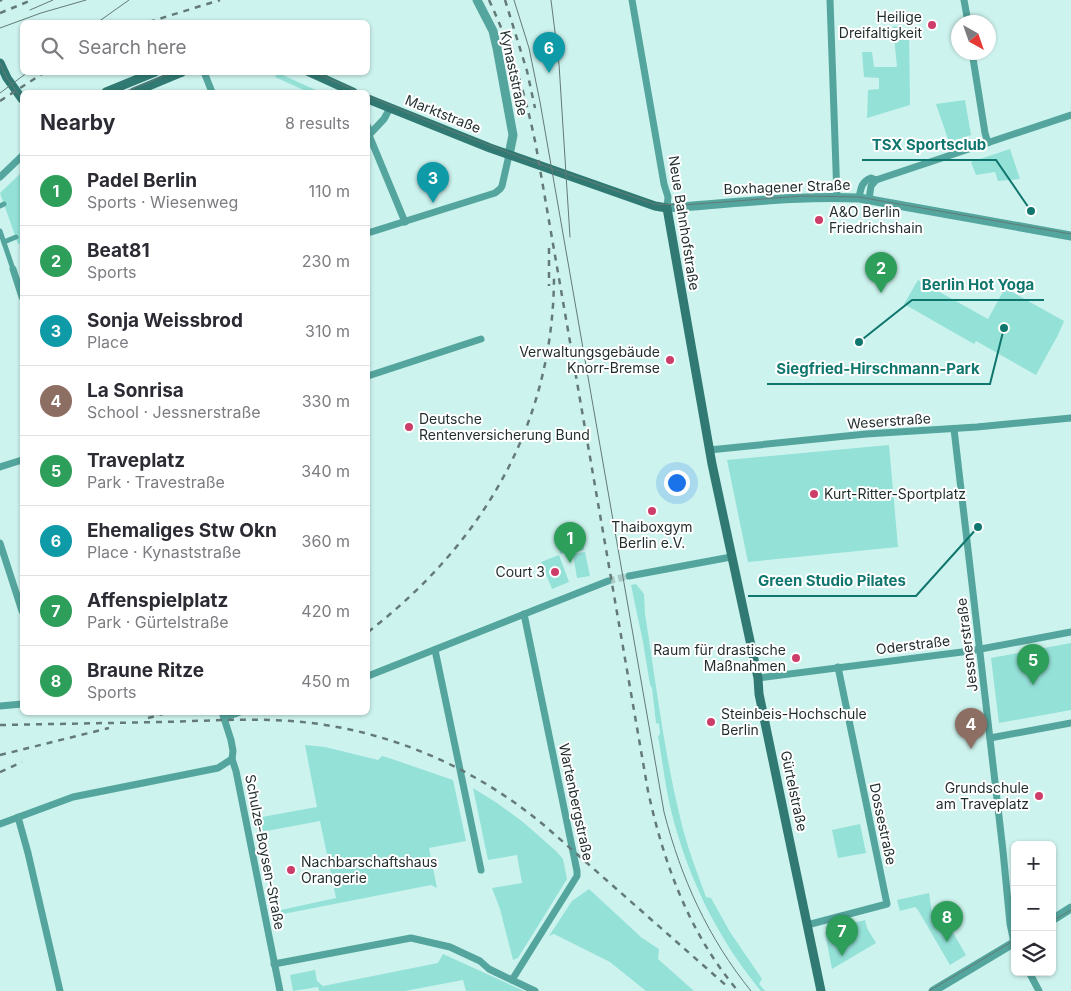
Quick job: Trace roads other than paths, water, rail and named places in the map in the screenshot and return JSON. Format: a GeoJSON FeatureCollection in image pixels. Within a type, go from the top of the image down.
{"type":"FeatureCollection","features":[{"type":"Feature","properties":{"kind":"main road"},"geometry":{"type":"LineString","coordinates":[[0,63],[7,78],[20,96]]}},
{"type":"Feature","properties":{"kind":"main road"},"geometry":{"type":"LineString","coordinates":[[111,90],[148,75]]}},
{"type":"Feature","properties":{"kind":"main road"},"geometry":{"type":"LineString","coordinates":[[139,90],[175,75]]}},
{"type":"Feature","properties":{"kind":"main road"},"geometry":{"type":"LineString","coordinates":[[316,75],[350,90]]}},
{"type":"Feature","properties":{"kind":"main road","name":"Marktstraße"},"geometry":{"type":"LineString","coordinates":[[370,102],[510,154]]}},
{"type":"Feature","properties":{"kind":"main road","name":"Boxhagener Straße"},"geometry":{"type":"LineString","coordinates":[[510,154],[655,206],[667,208]]}},
{"type":"Feature","properties":{"kind":"main road","name":"Neue Bahnhofstraße"},"geometry":{"type":"LineString","coordinates":[[667,208],[709,450]]}},
{"type":"Feature","properties":{"kind":"main road","name":"Gürtelstraße"},"geometry":{"type":"LineString","coordinates":[[709,450],[758,678],[759,694],[821,991]]}},
{"type":"Feature","properties":{"kind":"street","name":"Kynaststraße"},"geometry":{"type":"LineString","coordinates":[[477,0],[493,31],[496,43],[513,135],[510,154]]}},
{"type":"Feature","properties":{"kind":"street","name":"Neue Bahnhofstraße"},"geometry":{"type":"LineString","coordinates":[[632,0],[666,188],[667,208]]}},
{"type":"Feature","properties":{"kind":"street"},"geometry":{"type":"LineString","coordinates":[[830,0],[837,197]]}},
{"type":"Feature","properties":{"kind":"street"},"geometry":{"type":"LineString","coordinates":[[964,0],[967,15]]}},
{"type":"Feature","properties":{"kind":"street"},"geometry":{"type":"LineString","coordinates":[[973,60],[984,130],[988,143]]}},
{"type":"Feature","properties":{"kind":"street"},"geometry":{"type":"LineString","coordinates":[[205,75],[211,90]]}},
{"type":"Feature","properties":{"kind":"street"},"geometry":{"type":"LineString","coordinates":[[370,134],[384,119],[390,108]]}},
{"type":"Feature","properties":{"kind":"street"},"geometry":{"type":"LineString","coordinates":[[869,199],[871,186],[876,180],[1071,115]]}},
{"type":"Feature","properties":{"kind":"street"},"geometry":{"type":"LineString","coordinates":[[370,137],[405,222]]}},
{"type":"Feature","properties":{"kind":"street"},"geometry":{"type":"LineString","coordinates":[[370,232],[486,197],[500,189],[510,154]]}},
{"type":"Feature","properties":{"kind":"street"},"geometry":{"type":"LineString","coordinates":[[0,177],[20,158]]}},
{"type":"Feature","properties":{"kind":"street"},"geometry":{"type":"LineString","coordinates":[[859,198],[863,182],[871,178],[876,180]]}},
{"type":"Feature","properties":{"kind":"street","name":"Boxhagener Straße"},"geometry":{"type":"LineString","coordinates":[[667,208],[837,197],[859,198],[1071,236]]}},
{"type":"Feature","properties":{"kind":"street"},"geometry":{"type":"LineString","coordinates":[[0,231],[20,291]]}},
{"type":"Feature","properties":{"kind":"street"},"geometry":{"type":"LineString","coordinates":[[4,242],[16,238]]}},
{"type":"Feature","properties":{"kind":"street"},"geometry":{"type":"LineString","coordinates":[[370,375],[481,339]]}},
{"type":"Feature","properties":{"kind":"street","name":"Weserstraße"},"geometry":{"type":"LineString","coordinates":[[709,450],[872,434],[954,429],[1071,418]]}},
{"type":"Feature","properties":{"kind":"street","name":"Jessnerstraße"},"geometry":{"type":"LineString","coordinates":[[954,429],[1012,931]]}},
{"type":"Feature","properties":{"kind":"street"},"geometry":{"type":"LineString","coordinates":[[0,467],[20,461]]}},
{"type":"Feature","properties":{"kind":"street"},"geometry":{"type":"LineString","coordinates":[[0,543],[20,605]]}},
{"type":"Feature","properties":{"kind":"street"},"geometry":{"type":"LineString","coordinates":[[629,576],[731,558]]}},
{"type":"Feature","properties":{"kind":"street"},"geometry":{"type":"LineString","coordinates":[[370,675],[608,581]]}},
{"type":"Feature","properties":{"kind":"street","name":"Wartenbergstraße"},"geometry":{"type":"LineString","coordinates":[[512,980],[577,876],[524,614]]}},
{"type":"Feature","properties":{"kind":"street","name":"Oderstraße"},"geometry":{"type":"LineString","coordinates":[[758,678],[980,649],[1071,632]]}},
{"type":"Feature","properties":{"kind":"street"},"geometry":{"type":"LineString","coordinates":[[435,650],[481,870]]}},
{"type":"Feature","properties":{"kind":"street","name":"Dossestraße"},"geometry":{"type":"LineString","coordinates":[[807,925],[887,904],[838,667]]}},
{"type":"Feature","properties":{"kind":"street"},"geometry":{"type":"LineString","coordinates":[[0,706],[20,704]]}},
{"type":"Feature","properties":{"kind":"street","name":"Schulze-Boysen-Straße"},"geometry":{"type":"LineString","coordinates":[[223,715],[231,740],[232,759],[280,991]]}},
{"type":"Feature","properties":{"kind":"street"},"geometry":{"type":"LineString","coordinates":[[990,738],[1071,723]]}},
{"type":"Feature","properties":{"kind":"street"},"geometry":{"type":"LineString","coordinates":[[0,824],[73,797],[218,768],[232,759]]}},
{"type":"Feature","properties":{"kind":"street"},"geometry":{"type":"LineString","coordinates":[[18,817],[60,991]]}},
{"type":"Feature","properties":{"kind":"street"},"geometry":{"type":"LineString","coordinates":[[1056,917],[1071,908]]}},
{"type":"Feature","properties":{"kind":"street"},"geometry":{"type":"LineString","coordinates":[[274,964],[411,938],[450,947],[480,961],[489,969],[535,991]]}},
{"type":"Feature","properties":{"kind":"street"},"geometry":{"type":"LineString","coordinates":[[933,991],[1011,946]]}},
{"type":"Feature","properties":{"kind":"street"},"geometry":{"type":"LineString","coordinates":[[1031,976],[1039,991]]}},
{"type":"Feature","properties":{"kind":"tunnel"},"geometry":{"type":"LineString","coordinates":[[608,581],[629,576]]}},
{"type":"Feature","properties":{"kind":"tram line"},"geometry":{"type":"LineString","coordinates":[[30,10],[53,0]]}},
{"type":"Feature","properties":{"kind":"tram line"},"geometry":{"type":"LineString","coordinates":[[22,20],[86,0]]}},
{"type":"Feature","properties":{"kind":"tram line"},"geometry":{"type":"LineString","coordinates":[[101,20],[129,0]]}},
{"type":"Feature","properties":{"kind":"tram line"},"geometry":{"type":"LineString","coordinates":[[514,0],[529,48],[540,102],[664,812],[679,860],[698,906],[722,950],[751,991]]}},
{"type":"Feature","properties":{"kind":"tram line"},"geometry":{"type":"LineString","coordinates":[[551,0],[559,64],[570,237]]}},
{"type":"Feature","properties":{"kind":"tram line"},"geometry":{"type":"LineString","coordinates":[[0,28],[20,21]]}},
{"type":"Feature","properties":{"kind":"tram line"},"geometry":{"type":"LineString","coordinates":[[0,63],[7,78],[20,96]]}},
{"type":"Feature","properties":{"kind":"tram line"},"geometry":{"type":"LineString","coordinates":[[0,93],[24,75]]}},
{"type":"Feature","properties":{"kind":"tram line"},"geometry":{"type":"LineString","coordinates":[[129,90],[166,75]]}},
{"type":"Feature","properties":{"kind":"tram line"},"geometry":{"type":"LineString","coordinates":[[320,75],[354,90]]}},
{"type":"Feature","properties":{"kind":"tram line"},"geometry":{"type":"LineString","coordinates":[[370,97],[528,160],[654,204],[683,205],[802,196],[859,197],[1071,234]]}},
{"type":"Feature","properties":{"kind":"tram line"},"geometry":{"type":"LineString","coordinates":[[1056,919],[1071,910]]}},
{"type":"Feature","properties":{"kind":"tram line"},"geometry":{"type":"LineString","coordinates":[[929,991],[1011,942]]}},
{"type":"Feature","properties":{"kind":"railway"},"geometry":{"type":"LineString","coordinates":[[0,13],[32,0]]}},
{"type":"Feature","properties":{"kind":"railway"},"geometry":{"type":"LineString","coordinates":[[155,20],[220,0]]}},
{"type":"Feature","properties":{"kind":"railway"},"geometry":{"type":"LineString","coordinates":[[489,0],[517,72],[536,146],[654,818],[671,871],[692,921],[721,969],[738,991]]}},
{"type":"Feature","properties":{"kind":"railway"},"geometry":{"type":"LineString","coordinates":[[505,0],[527,71],[535,108]]}},
{"type":"Feature","properties":{"kind":"railway"},"geometry":{"type":"LineString","coordinates":[[0,101],[40,75]]}},
{"type":"Feature","properties":{"kind":"railway"},"geometry":{"type":"LineString","coordinates":[[549,248],[549,286]]}},
{"type":"Feature","properties":{"kind":"railway"},"geometry":{"type":"LineString","coordinates":[[370,630],[409,598],[445,560],[477,520],[503,477],[525,431],[541,383],[550,332],[554,278]]}},
{"type":"Feature","properties":{"kind":"railway"},"geometry":{"type":"LineString","coordinates":[[148,718],[159,715]]}},
{"type":"Feature","properties":{"kind":"railway"},"geometry":{"type":"LineString","coordinates":[[0,725],[275,720],[326,725],[394,741],[458,768],[488,785],[517,805],[545,826],[729,988]]}},
{"type":"Feature","properties":{"kind":"railway"},"geometry":{"type":"LineString","coordinates":[[0,755],[109,728]]}},
{"type":"Feature","properties":{"kind":"railway"},"geometry":{"type":"LineString","coordinates":[[0,772],[22,762]]}},
{"type":"Feature","properties":{"kind":"place","name":"Heilige Dreifaltigkeit"},"geometry":{"type":"Point","coordinates":[932,25]}},
{"type":"Feature","properties":{"kind":"place","name":"Ehemaliges Stw Okn"},"geometry":{"type":"Point","coordinates":[549,73]}},
{"type":"Feature","properties":{"kind":"place","name":"Sonja Weissbrod"},"geometry":{"type":"Point","coordinates":[433,203]}},
{"type":"Feature","properties":{"kind":"place","name":"TSX Sportsclub"},"geometry":{"type":"Point","coordinates":[1031,211]}},
{"type":"Feature","properties":{"kind":"place","name":"A&O Berlin Friedrichshain"},"geometry":{"type":"Point","coordinates":[819,220]}},
{"type":"Feature","properties":{"kind":"place","name":"Beat81"},"geometry":{"type":"Point","coordinates":[881,293]}},
{"type":"Feature","properties":{"kind":"place","name":"Siegfried-Hirschmann-Park"},"geometry":{"type":"Point","coordinates":[1004,328]}},
{"type":"Feature","properties":{"kind":"place","name":"Berlin Hot Yoga"},"geometry":{"type":"Point","coordinates":[859,342]}},
{"type":"Feature","properties":{"kind":"place","name":"Verwaltungsgebäude Knorr-Bremse"},"geometry":{"type":"Point","coordinates":[670,360]}},
{"type":"Feature","properties":{"kind":"place","name":"Deutsche Rentenversicherung Bund"},"geometry":{"type":"Point","coordinates":[409,427]}},
{"type":"Feature","properties":{"kind":"place","name":"Kurt-Ritter-Sportplatz"},"geometry":{"type":"Point","coordinates":[814,494]}},
{"type":"Feature","properties":{"kind":"place","name":"Thaiboxgym Berlin e.V."},"geometry":{"type":"Point","coordinates":[652,511]}},
{"type":"Feature","properties":{"kind":"place","name":"Green Studio Pilates"},"geometry":{"type":"Point","coordinates":[978,527]}},
{"type":"Feature","properties":{"kind":"place","name":"Padel Berlin"},"geometry":{"type":"Point","coordinates":[570,563]}},
{"type":"Feature","properties":{"kind":"place","name":"Court 3"},"geometry":{"type":"Point","coordinates":[555,572]}},
{"type":"Feature","properties":{"kind":"place","name":"Raum für drastische Maßnahmen"},"geometry":{"type":"Point","coordinates":[796,658]}},
{"type":"Feature","properties":{"kind":"place","name":"Traveplatz"},"geometry":{"type":"Point","coordinates":[1033,685]}},
{"type":"Feature","properties":{"kind":"place","name":"Steinbeis-Hochschule Berlin"},"geometry":{"type":"Point","coordinates":[711,722]}},
{"type":"Feature","properties":{"kind":"place","name":"La Sonrisa"},"geometry":{"type":"Point","coordinates":[971,749]}},
{"type":"Feature","properties":{"kind":"place","name":"Grundschule am Traveplatz"},"geometry":{"type":"Point","coordinates":[1039,796]}},
{"type":"Feature","properties":{"kind":"place","name":"Nachbarschaftshaus Orangerie"},"geometry":{"type":"Point","coordinates":[291,870]}},
{"type":"Feature","properties":{"kind":"place","name":"Braune Ritze"},"geometry":{"type":"Point","coordinates":[947,942]}},
{"type":"Feature","properties":{"kind":"place","name":"Affenspielplatz"},"geometry":{"type":"Point","coordinates":[842,956]}}]}
